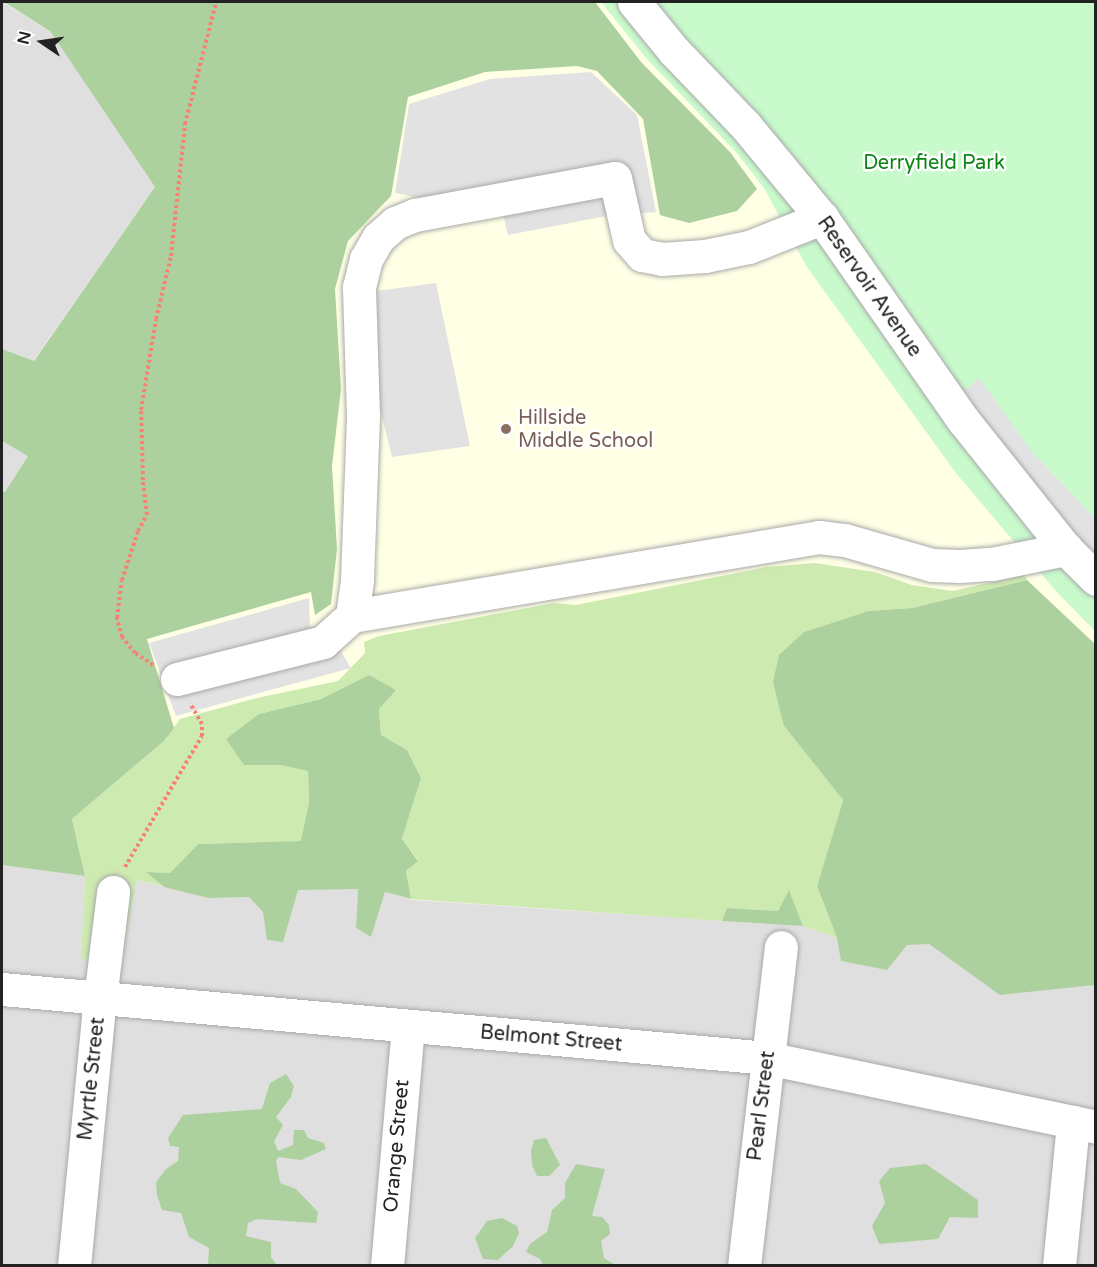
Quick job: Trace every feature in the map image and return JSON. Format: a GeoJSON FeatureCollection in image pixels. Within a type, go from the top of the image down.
{"type":"FeatureCollection","features":[{"type":"Feature","properties":{"kind":"street","name":"Reservoir Avenue"},"geometry":{"type":"LineString","coordinates":[[634,2],[674,51],[745,125],[822,218],[963,420],[1066,549],[1095,579]]}},
{"type":"Feature","properties":{"kind":"street"},"geometry":{"type":"LineString","coordinates":[[352,616],[357,580],[363,416],[359,287],[366,260],[378,238],[395,223],[416,215],[615,178],[629,240],[642,255],[662,259],[705,256],[749,247],[822,218]]}},
{"type":"Feature","properties":{"kind":"street"},"geometry":{"type":"LineString","coordinates":[[177,679],[323,642],[352,616],[819,537],[845,540],[932,565],[951,566],[992,564],[1066,549]]}},
{"type":"Feature","properties":{"kind":"street","name":"Myrtle Street"},"geometry":{"type":"LineString","coordinates":[[74,1266],[113,892]]}},
{"type":"Feature","properties":{"kind":"street","name":"Pearl Street"},"geometry":{"type":"LineString","coordinates":[[744,1266],[781,947]]}},
{"type":"Feature","properties":{"kind":"street","name":"Belmont Street"},"geometry":{"type":"LineString","coordinates":[[2,989],[768,1058],[1084,1125]]}},
{"type":"Feature","properties":{"kind":"street","name":"Orange Street"},"geometry":{"type":"LineString","coordinates":[[387,1266],[408,1026]]}},
{"type":"Feature","properties":{"kind":"street"},"geometry":{"type":"LineString","coordinates":[[1059,1266],[1084,1125]]}},
{"type":"Feature","properties":{"kind":"path"},"geometry":{"type":"LineString","coordinates":[[113,892],[130,856],[202,736],[202,724],[177,679],[135,653],[122,637],[117,618],[122,580],[138,531],[147,515],[142,480],[141,410],[156,319],[171,256],[185,124],[216,2]]}},
{"type":"Feature","properties":{"kind":"shaded area"},"geometry":{"type":"Polygon","coordinates":[[[2,2],[50,31],[155,187],[33,361],[2,349],[2,2]]]}},
{"type":"Feature","properties":{"kind":"shaded area","name":"Hillside Middle School"},"geometry":{"type":"Polygon","coordinates":[[[278,2],[601,2],[647,59],[736,152],[764,188],[807,267],[956,473],[1056,591],[1095,631],[1095,929],[2,851],[278,2]]]}},
{"type":"Feature","properties":{"kind":"shaded area"},"geometry":{"type":"Polygon","coordinates":[[[591,72],[637,115],[656,212],[601,217],[508,235],[503,214],[395,193],[409,104],[490,79],[591,72]]]}},
{"type":"Feature","properties":{"kind":"shaded area"},"geometry":{"type":"Polygon","coordinates":[[[436,283],[470,446],[392,457],[366,352],[369,292],[436,283]]]}},
{"type":"Feature","properties":{"kind":"shaded area"},"geometry":{"type":"Polygon","coordinates":[[[979,378],[1033,453],[1095,518],[1095,554],[1065,523],[963,392],[979,378]]]}},
{"type":"Feature","properties":{"kind":"shaded area"},"geometry":{"type":"Polygon","coordinates":[[[2,441],[28,455],[5,493],[2,492],[2,441]]]}},
{"type":"Feature","properties":{"kind":"shaded area"},"geometry":{"type":"Polygon","coordinates":[[[309,598],[310,627],[326,627],[351,668],[176,716],[149,643],[309,598]]]}},
{"type":"Feature","properties":{"kind":"shaded area"},"geometry":{"type":"Polygon","coordinates":[[[2,865],[85,876],[81,959],[121,963],[137,880],[208,898],[249,897],[263,912],[268,940],[298,890],[328,888],[358,889],[356,928],[371,936],[385,892],[411,900],[803,926],[837,938],[1095,952],[1095,1265],[2,1265],[2,865]]]}},
{"type":"Feature","properties":{"kind":"green space"},"geometry":{"type":"Polygon","coordinates":[[[4,2],[595,2],[641,62],[730,152],[757,189],[737,211],[689,223],[660,215],[643,119],[597,71],[577,66],[485,72],[408,97],[391,196],[348,241],[335,289],[341,389],[332,466],[337,549],[331,604],[315,615],[311,592],[147,639],[174,728],[164,741],[72,819],[85,876],[2,865],[2,492],[5,492],[28,456],[2,441],[2,349],[34,361],[155,187],[50,31],[4,2]]]}},
{"type":"Feature","properties":{"kind":"green space","name":"Derryfield Park"},"geometry":{"type":"Polygon","coordinates":[[[601,2],[1095,2],[1095,631],[1056,591],[956,473],[807,267],[764,188],[736,152],[647,59],[601,2]]]}},
{"type":"Feature","properties":{"kind":"green space"},"geometry":{"type":"Polygon","coordinates":[[[815,563],[875,572],[912,585],[953,591],[1024,575],[1027,580],[912,608],[868,611],[804,632],[784,726],[843,800],[817,886],[837,938],[803,926],[789,891],[778,911],[727,908],[722,921],[411,899],[406,871],[418,860],[402,839],[421,778],[407,750],[381,736],[379,709],[369,675],[321,699],[259,714],[244,765],[280,765],[308,771],[309,802],[302,841],[198,844],[170,873],[147,872],[163,886],[137,880],[121,964],[81,959],[85,876],[72,819],[164,741],[180,719],[257,698],[338,681],[365,653],[364,642],[379,636],[554,603],[576,605],[766,567],[815,563]]]}},
{"type":"Feature","properties":{"kind":"green space"},"geometry":{"type":"Polygon","coordinates":[[[1027,580],[1095,644],[1095,985],[1000,995],[929,944],[907,945],[887,970],[841,961],[837,938],[817,886],[843,800],[784,726],[773,682],[779,655],[804,632],[868,611],[912,608],[1027,580]]]}},
{"type":"Feature","properties":{"kind":"green space"},"geometry":{"type":"Polygon","coordinates":[[[369,675],[396,690],[379,709],[381,735],[407,750],[421,778],[402,839],[418,861],[406,871],[411,899],[385,892],[371,937],[356,928],[358,889],[298,890],[283,942],[267,940],[263,912],[249,897],[208,898],[164,887],[146,872],[170,873],[198,844],[301,841],[309,802],[308,771],[280,765],[244,765],[226,739],[259,714],[321,699],[369,675]]]}},
{"type":"Feature","properties":{"kind":"green space"},"geometry":{"type":"Polygon","coordinates":[[[789,890],[803,926],[722,921],[727,908],[778,911],[789,890]]]}},
{"type":"Feature","properties":{"kind":"green space"},"geometry":{"type":"Polygon","coordinates":[[[286,1074],[294,1086],[291,1097],[276,1117],[283,1125],[274,1141],[278,1151],[293,1145],[294,1130],[304,1130],[308,1138],[324,1143],[326,1149],[301,1160],[278,1157],[276,1161],[280,1183],[296,1189],[318,1212],[316,1223],[257,1219],[248,1223],[246,1236],[271,1242],[271,1257],[277,1265],[208,1265],[209,1248],[189,1237],[181,1213],[162,1210],[157,1195],[156,1182],[166,1169],[178,1161],[179,1147],[170,1146],[168,1138],[183,1115],[262,1109],[270,1083],[286,1074]]]}},
{"type":"Feature","properties":{"kind":"green space"},"geometry":{"type":"Polygon","coordinates":[[[546,1138],[560,1165],[549,1176],[537,1176],[532,1165],[531,1151],[534,1140],[546,1138]]]}},
{"type":"Feature","properties":{"kind":"green space"},"geometry":{"type":"Polygon","coordinates":[[[576,1164],[605,1169],[592,1216],[602,1217],[609,1225],[610,1234],[601,1241],[604,1258],[615,1265],[543,1265],[540,1259],[526,1252],[530,1244],[547,1232],[552,1210],[565,1198],[565,1183],[576,1164]]]}},
{"type":"Feature","properties":{"kind":"green space"},"geometry":{"type":"Polygon","coordinates":[[[926,1164],[978,1200],[978,1218],[950,1217],[938,1239],[879,1244],[872,1226],[885,1203],[879,1181],[890,1168],[926,1164]]]}},
{"type":"Feature","properties":{"kind":"green space"},"geometry":{"type":"Polygon","coordinates":[[[502,1218],[517,1226],[519,1233],[513,1246],[498,1260],[483,1259],[475,1238],[487,1221],[502,1218]]]}},
{"type":"Feature","properties":{"kind":"place","name":"Hillside Middle School"},"geometry":{"type":"Point","coordinates":[506,429]}}]}
